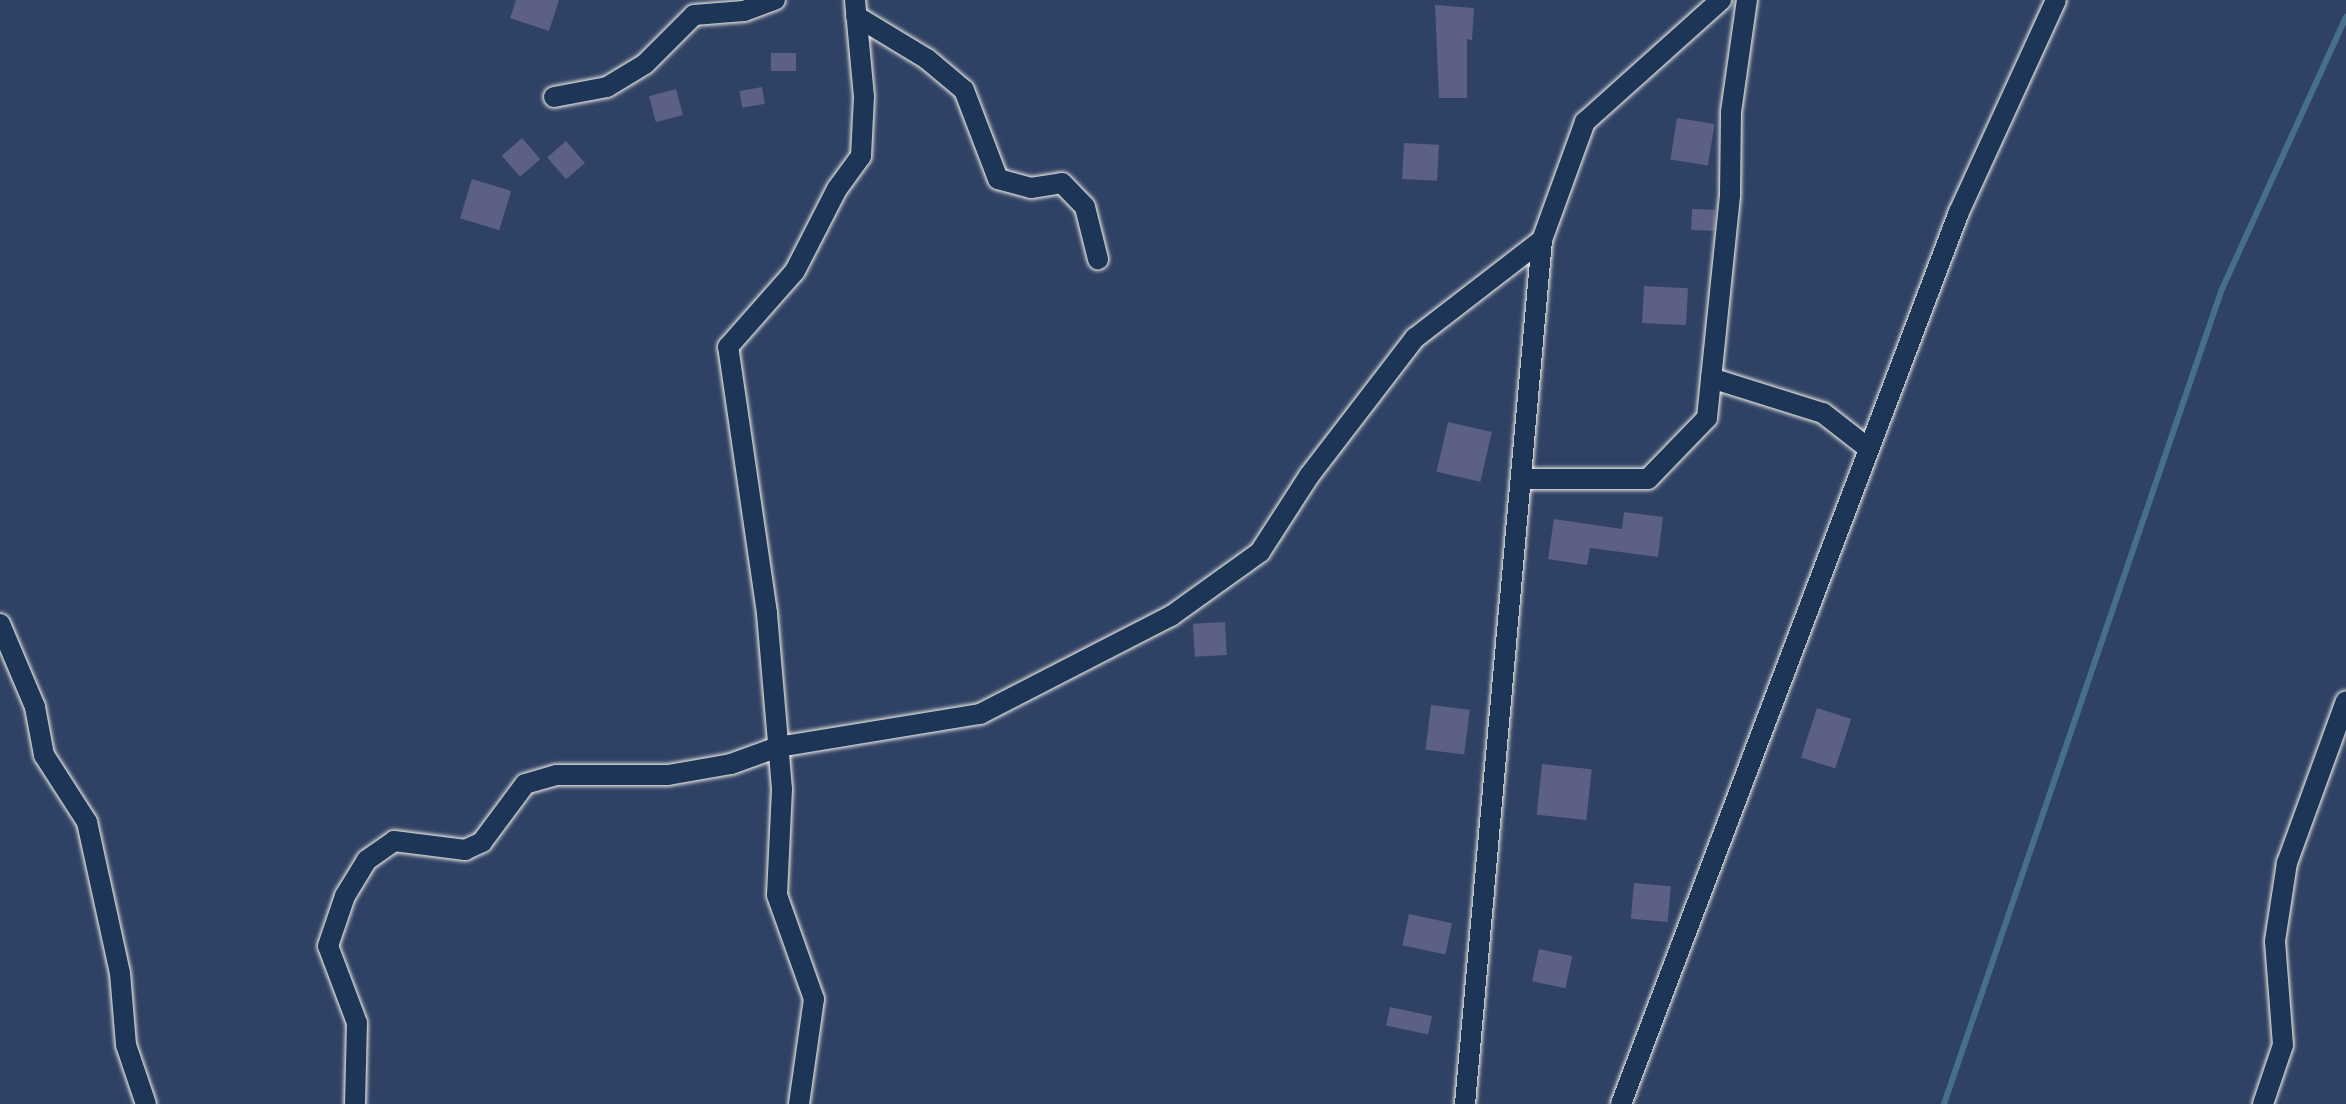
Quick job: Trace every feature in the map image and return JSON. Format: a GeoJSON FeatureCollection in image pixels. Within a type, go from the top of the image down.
{"type":"FeatureCollection","features":[{"type":"Feature","properties":{"kind":"street"},"geometry":{"type":"LineString","coordinates":[[554,97],[607,87],[645,64],[694,15],[744,11],[775,0]]}},
{"type":"Feature","properties":{"kind":"street"},"geometry":{"type":"LineString","coordinates":[[1465,1104],[1542,240],[1585,122],[1721,0]]}},
{"type":"Feature","properties":{"kind":"street"},"geometry":{"type":"LineString","coordinates":[[1521,479],[1648,479],[1707,418],[1730,194],[1731,112],[1747,0]]}},
{"type":"Feature","properties":{"kind":"street"},"geometry":{"type":"LineString","coordinates":[[1621,1104],[1959,212],[2056,0]]}},
{"type":"Feature","properties":{"kind":"street"},"geometry":{"type":"LineString","coordinates":[[856,8],[964,90],[998,179],[1031,188],[1062,183],[1085,207],[1098,259]]}},
{"type":"Feature","properties":{"kind":"street"},"geometry":{"type":"LineString","coordinates":[[799,1104],[814,999],[777,895],[782,789],[767,613],[728,347],[795,271],[837,189],[861,156],[864,97],[856,8]]}},
{"type":"Feature","properties":{"kind":"street"},"geometry":{"type":"LineString","coordinates":[[355,1104],[357,1023],[328,946],[345,896],[367,860],[394,841],[465,850],[482,842],[525,784],[557,775],[668,775],[731,764],[778,747],[980,714],[1171,616],[1260,552],[1309,476],[1415,338],[1542,240]]}},
{"type":"Feature","properties":{"kind":"street"},"geometry":{"type":"LineString","coordinates":[[1711,378],[1823,413],[1869,449]]}},
{"type":"Feature","properties":{"kind":"street"},"geometry":{"type":"LineString","coordinates":[[0,624],[35,707],[44,755],[87,822],[120,973],[126,1045],[146,1104]]}},
{"type":"Feature","properties":{"kind":"street"},"geometry":{"type":"LineString","coordinates":[[2263,1104],[2283,1045],[2275,941],[2287,863],[2346,701]]}},
{"type":"Feature","properties":{"kind":"building"},"geometry":{"type":"Polygon","coordinates":[[[516,0],[559,0],[549,31],[510,18],[516,0]]]}},
{"type":"Feature","properties":{"kind":"building"},"geometry":{"type":"Polygon","coordinates":[[[1435,5],[1474,8],[1472,40],[1467,39],[1467,98],[1439,98],[1435,5]]]}},
{"type":"Feature","properties":{"kind":"building"},"geometry":{"type":"Polygon","coordinates":[[[771,53],[796,53],[796,71],[771,71],[771,53]]]}},
{"type":"Feature","properties":{"kind":"building"},"geometry":{"type":"Polygon","coordinates":[[[762,87],[765,104],[742,108],[739,91],[762,87]]]}},
{"type":"Feature","properties":{"kind":"building"},"geometry":{"type":"Polygon","coordinates":[[[676,89],[683,115],[656,122],[649,96],[676,89]]]}},
{"type":"Feature","properties":{"kind":"building"},"geometry":{"type":"Polygon","coordinates":[[[1677,118],[1715,124],[1708,165],[1670,159],[1677,118]]]}},
{"type":"Feature","properties":{"kind":"building"},"geometry":{"type":"Polygon","coordinates":[[[522,138],[540,159],[520,177],[502,156],[522,138]]]}},
{"type":"Feature","properties":{"kind":"building"},"geometry":{"type":"Polygon","coordinates":[[[566,141],[585,163],[566,179],[547,157],[566,141]]]}},
{"type":"Feature","properties":{"kind":"building"},"geometry":{"type":"Polygon","coordinates":[[[1404,143],[1439,145],[1437,181],[1402,179],[1404,143]]]}},
{"type":"Feature","properties":{"kind":"building"},"geometry":{"type":"Polygon","coordinates":[[[472,179],[511,191],[499,230],[460,218],[472,179]]]}},
{"type":"Feature","properties":{"kind":"building"},"geometry":{"type":"Polygon","coordinates":[[[1692,209],[1715,210],[1714,231],[1691,230],[1692,209]]]}},
{"type":"Feature","properties":{"kind":"building"},"geometry":{"type":"Polygon","coordinates":[[[1644,286],[1688,288],[1686,325],[1642,323],[1644,286]]]}},
{"type":"Feature","properties":{"kind":"building"},"geometry":{"type":"Polygon","coordinates":[[[1448,422],[1492,432],[1480,482],[1437,472],[1448,422]]]}},
{"type":"Feature","properties":{"kind":"building"},"geometry":{"type":"Polygon","coordinates":[[[1624,512],[1663,517],[1658,557],[1590,548],[1587,565],[1548,559],[1554,519],[1622,529],[1624,512]]]}},
{"type":"Feature","properties":{"kind":"building"},"geometry":{"type":"Polygon","coordinates":[[[1225,622],[1227,655],[1195,657],[1193,624],[1225,622]]]}},
{"type":"Feature","properties":{"kind":"building"},"geometry":{"type":"Polygon","coordinates":[[[1431,705],[1470,710],[1464,754],[1426,750],[1431,705]]]}},
{"type":"Feature","properties":{"kind":"building"},"geometry":{"type":"Polygon","coordinates":[[[1817,708],[1851,719],[1835,769],[1801,757],[1817,708]]]}},
{"type":"Feature","properties":{"kind":"building"},"geometry":{"type":"Polygon","coordinates":[[[1542,764],[1592,769],[1586,820],[1537,815],[1542,764]]]}},
{"type":"Feature","properties":{"kind":"building"},"geometry":{"type":"Polygon","coordinates":[[[1634,883],[1671,886],[1668,922],[1631,919],[1634,883]]]}},
{"type":"Feature","properties":{"kind":"building"},"geometry":{"type":"Polygon","coordinates":[[[1409,914],[1452,923],[1445,954],[1402,945],[1409,914]]]}},
{"type":"Feature","properties":{"kind":"building"},"geometry":{"type":"Polygon","coordinates":[[[1539,949],[1572,956],[1565,988],[1532,981],[1539,949]]]}},
{"type":"Feature","properties":{"kind":"building"},"geometry":{"type":"Polygon","coordinates":[[[1390,1007],[1432,1016],[1428,1035],[1386,1026],[1390,1007]]]}},
{"type":"Feature","properties":{"kind":"waterway"},"geometry":{"type":"LineString","coordinates":[[1944,1104],[2222,289],[2346,17]]}}]}
